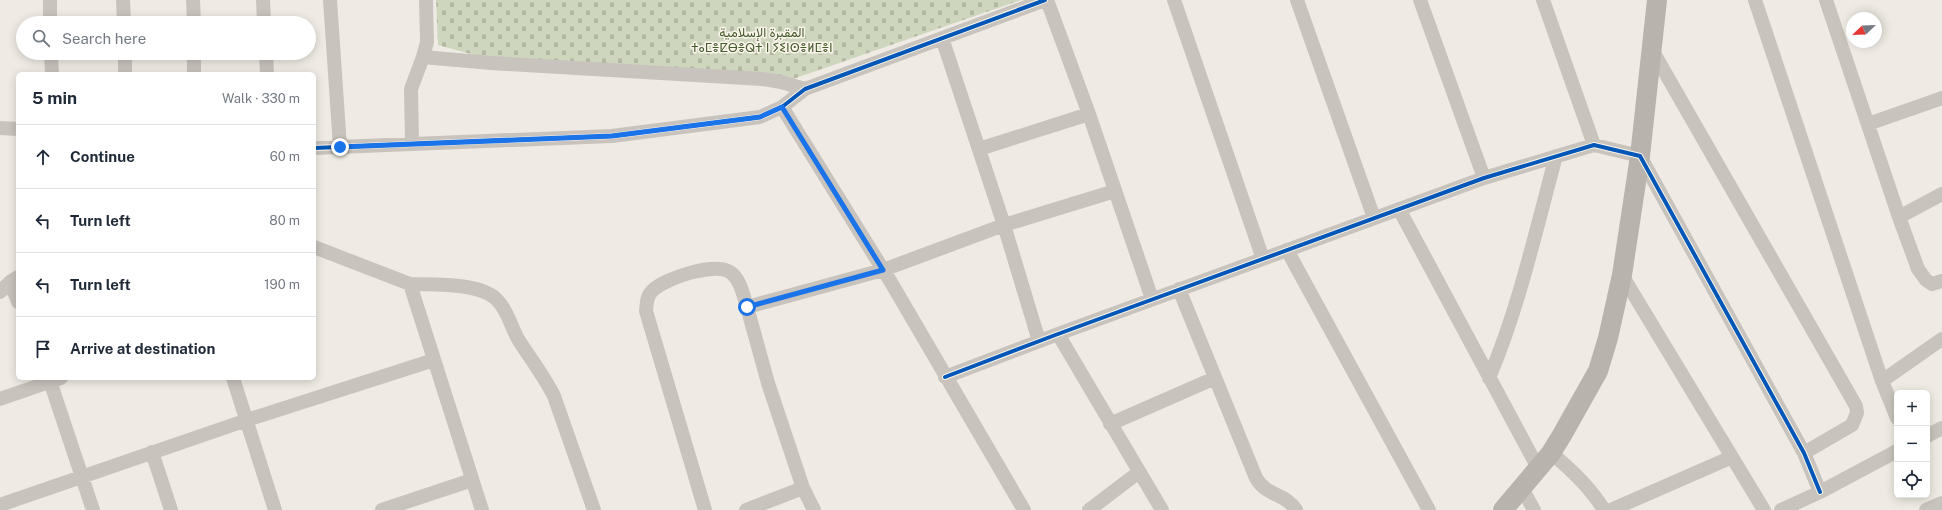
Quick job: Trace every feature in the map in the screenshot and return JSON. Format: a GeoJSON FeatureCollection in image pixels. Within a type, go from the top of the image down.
{"type":"FeatureCollection","features":[{"type":"Feature","properties":{"kind":"street"},"geometry":{"type":"LineString","coordinates":[[50,0],[50,16]]}},
{"type":"Feature","properties":{"kind":"street"},"geometry":{"type":"LineString","coordinates":[[123,0],[124,16]]}},
{"type":"Feature","properties":{"kind":"street"},"geometry":{"type":"LineString","coordinates":[[193,0],[194,16]]}},
{"type":"Feature","properties":{"kind":"street"},"geometry":{"type":"LineString","coordinates":[[263,0],[264,16]]}},
{"type":"Feature","properties":{"kind":"street"},"geometry":{"type":"LineString","coordinates":[[330,0],[340,147]]}},
{"type":"Feature","properties":{"kind":"street"},"geometry":{"type":"LineString","coordinates":[[412,144],[411,88],[427,42],[426,0]]}},
{"type":"Feature","properties":{"kind":"street"},"geometry":{"type":"LineString","coordinates":[[316,148],[612,136],[760,117],[782,107],[805,89],[1046,0],[1089,114],[1152,299]]}},
{"type":"Feature","properties":{"kind":"street"},"geometry":{"type":"LineString","coordinates":[[1174,0],[1263,259]]}},
{"type":"Feature","properties":{"kind":"street"},"geometry":{"type":"LineString","coordinates":[[1296,0],[1374,218]]}},
{"type":"Feature","properties":{"kind":"street"},"geometry":{"type":"LineString","coordinates":[[1420,0],[1484,178]]}},
{"type":"Feature","properties":{"kind":"street"},"geometry":{"type":"LineString","coordinates":[[1543,0],[1594,145]]}},
{"type":"Feature","properties":{"kind":"street"},"geometry":{"type":"LineString","coordinates":[[1503,510],[1551,453],[1581,403],[1598,370],[1608,338],[1622,275],[1640,156],[1657,0]]}},
{"type":"Feature","properties":{"kind":"street"},"geometry":{"type":"LineString","coordinates":[[1755,0],[1882,381],[1894,411]]}},
{"type":"Feature","properties":{"kind":"street"},"geometry":{"type":"LineString","coordinates":[[1826,0],[1898,217],[1920,274],[1932,284],[1942,281]]}},
{"type":"Feature","properties":{"kind":"street"},"geometry":{"type":"LineString","coordinates":[[942,38],[1004,225],[1039,341]]}},
{"type":"Feature","properties":{"kind":"street"},"geometry":{"type":"LineString","coordinates":[[1651,47],[1856,406],[1857,413],[1852,425],[1804,453]]}},
{"type":"Feature","properties":{"kind":"street"},"geometry":{"type":"LineString","coordinates":[[423,57],[538,66],[762,79],[781,82],[805,89]]}},
{"type":"Feature","properties":{"kind":"street"},"geometry":{"type":"LineString","coordinates":[[51,60],[52,72]]}},
{"type":"Feature","properties":{"kind":"street"},"geometry":{"type":"LineString","coordinates":[[125,60],[125,72]]}},
{"type":"Feature","properties":{"kind":"street"},"geometry":{"type":"LineString","coordinates":[[194,60],[194,72]]}},
{"type":"Feature","properties":{"kind":"street"},"geometry":{"type":"LineString","coordinates":[[266,60],[267,72]]}},
{"type":"Feature","properties":{"kind":"street"},"geometry":{"type":"LineString","coordinates":[[1868,124],[1942,98]]}},
{"type":"Feature","properties":{"kind":"street"},"geometry":{"type":"LineString","coordinates":[[782,107],[883,270],[1024,510]]}},
{"type":"Feature","properties":{"kind":"street"},"geometry":{"type":"LineString","coordinates":[[979,149],[1089,114]]}},
{"type":"Feature","properties":{"kind":"street"},"geometry":{"type":"LineString","coordinates":[[0,128],[16,130]]}},
{"type":"Feature","properties":{"kind":"street"},"geometry":{"type":"LineString","coordinates":[[945,377],[1152,299],[1484,178],[1594,145],[1640,156],[1804,453],[1820,492]]}},
{"type":"Feature","properties":{"kind":"street"},"geometry":{"type":"LineString","coordinates":[[1489,378],[1500,352],[1530,253],[1556,156]]}},
{"type":"Feature","properties":{"kind":"street"},"geometry":{"type":"LineString","coordinates":[[747,307],[883,270],[1004,225],[1115,191]]}},
{"type":"Feature","properties":{"kind":"street"},"geometry":{"type":"LineString","coordinates":[[1898,217],[1942,194]]}},
{"type":"Feature","properties":{"kind":"street"},"geometry":{"type":"LineString","coordinates":[[1399,209],[1538,468]]}},
{"type":"Feature","properties":{"kind":"street"},"geometry":{"type":"LineString","coordinates":[[316,248],[410,284],[451,285],[482,291],[490,294],[498,300],[517,337],[548,384],[554,396],[594,510]]}},
{"type":"Feature","properties":{"kind":"street"},"geometry":{"type":"LineString","coordinates":[[1287,250],[1429,510]]}},
{"type":"Feature","properties":{"kind":"street"},"geometry":{"type":"LineString","coordinates":[[705,510],[646,311],[647,299],[652,291],[667,281],[697,271],[720,268],[730,272],[739,282],[768,383],[803,488],[814,510]]}},
{"type":"Feature","properties":{"kind":"street"},"geometry":{"type":"LineString","coordinates":[[1622,275],[1764,510]]}},
{"type":"Feature","properties":{"kind":"street"},"geometry":{"type":"LineString","coordinates":[[9,283],[16,298]]}},
{"type":"Feature","properties":{"kind":"street"},"geometry":{"type":"LineString","coordinates":[[410,284],[482,510]]}},
{"type":"Feature","properties":{"kind":"street"},"geometry":{"type":"LineString","coordinates":[[1179,290],[1256,478],[1260,485],[1268,492],[1290,501],[1296,510]]}},
{"type":"Feature","properties":{"kind":"street"},"geometry":{"type":"LineString","coordinates":[[1058,334],[1162,510]]}},
{"type":"Feature","properties":{"kind":"street"},"geometry":{"type":"LineString","coordinates":[[1882,381],[1942,339]]}},
{"type":"Feature","properties":{"kind":"street"},"geometry":{"type":"LineString","coordinates":[[0,505],[247,420],[434,360]]}},
{"type":"Feature","properties":{"kind":"street"},"geometry":{"type":"LineString","coordinates":[[1110,424],[1215,378]]}},
{"type":"Feature","properties":{"kind":"street"},"geometry":{"type":"LineString","coordinates":[[0,399],[51,380]]}},
{"type":"Feature","properties":{"kind":"street"},"geometry":{"type":"LineString","coordinates":[[54,380],[93,510]]}},
{"type":"Feature","properties":{"kind":"street"},"geometry":{"type":"LineString","coordinates":[[234,380],[275,510]]}},
{"type":"Feature","properties":{"kind":"street"},"geometry":{"type":"LineString","coordinates":[[1930,434],[1942,428]]}},
{"type":"Feature","properties":{"kind":"street"},"geometry":{"type":"LineString","coordinates":[[152,452],[171,510]]}},
{"type":"Feature","properties":{"kind":"street"},"geometry":{"type":"LineString","coordinates":[[1551,453],[1574,472],[1596,495],[1604,510]]}},
{"type":"Feature","properties":{"kind":"street"},"geometry":{"type":"LineString","coordinates":[[1785,509],[1894,453]]}},
{"type":"Feature","properties":{"kind":"street"},"geometry":{"type":"LineString","coordinates":[[1611,510],[1732,457]]}},
{"type":"Feature","properties":{"kind":"street"},"geometry":{"type":"LineString","coordinates":[[1089,510],[1139,472]]}},
{"type":"Feature","properties":{"kind":"street"},"geometry":{"type":"LineString","coordinates":[[382,510],[472,480]]}},
{"type":"Feature","properties":{"kind":"street"},"geometry":{"type":"LineString","coordinates":[[746,510],[803,488]]}},
{"type":"Feature","properties":{"kind":"street"},"geometry":{"type":"LineString","coordinates":[[1522,488],[1534,510]]}},
{"type":"Feature","properties":{"kind":"street"},"geometry":{"type":"LineString","coordinates":[[1926,510],[1942,503]]}},
{"type":"Feature","properties":{"kind":"green space","name":"المقبرة الإسلامية ⵜⴰⵎⴻⵇⴱⴻⵕⵜ ⵏ ⵢⵉⵏⵙⴻⵍⵎⴻⵏ"},"geometry":{"type":"Polygon","coordinates":[[[436,0],[1021,0],[793,79],[496,61],[438,45],[436,0]]]}},
{"type":"Feature","properties":{"kind":"cycle path"},"geometry":{"type":"LineString","coordinates":[[316,148],[612,136],[760,117],[782,107],[805,89],[1045,0]]}},
{"type":"Feature","properties":{"kind":"cycle path"},"geometry":{"type":"LineString","coordinates":[[945,377],[1058,334],[1484,178],[1594,145],[1640,156],[1804,453],[1820,492]]}},
{"type":"Feature","properties":{"kind":"route"},"geometry":{"type":"LineString","coordinates":[[340,147],[612,136],[760,117],[782,107],[883,270],[747,307]]}}]}
